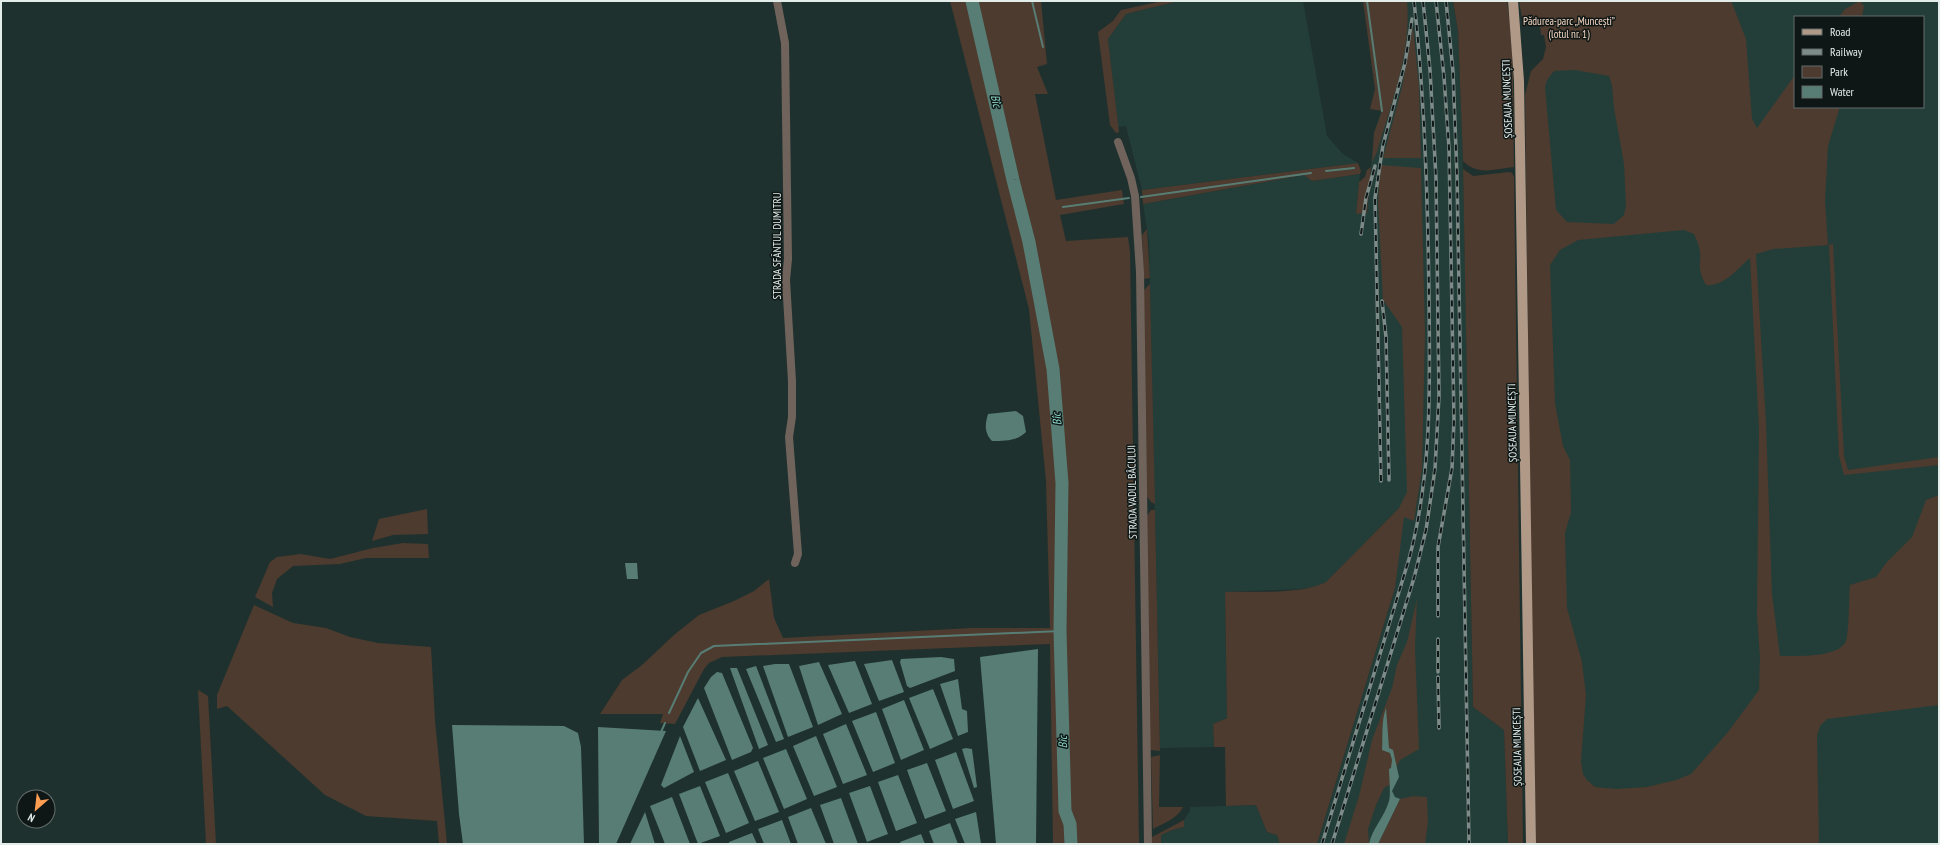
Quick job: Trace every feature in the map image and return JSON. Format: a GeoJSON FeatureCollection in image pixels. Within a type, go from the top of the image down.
{"type":"FeatureCollection","features":[{"type":"Feature","properties":{"kind":"main road","name":"ȘOSEAUA MUNCEȘTI"},"geometry":{"type":"LineString","coordinates":[[1513,1],[1519,80],[1531,844]]}},
{"type":"Feature","properties":{"kind":"street","name":"STRADA SFÂNTUL DUMITRU"},"geometry":{"type":"LineString","coordinates":[[777,1],[785,42],[788,259],[786,280],[792,381],[792,417],[789,437],[798,554],[795,563]]}},
{"type":"Feature","properties":{"kind":"street","name":"STRADA VADUL BÂCULUI"},"geometry":{"type":"LineString","coordinates":[[1118,142],[1131,178],[1135,196],[1140,272],[1148,844]]}},
{"type":"Feature","properties":{"kind":"shaded area"},"geometry":{"type":"Polygon","coordinates":[[[1179,1],[1303,1],[1327,136],[1343,154],[1358,163],[1142,190],[1126,126],[1118,127],[1108,39],[1126,14],[1179,1]]]}},
{"type":"Feature","properties":{"kind":"shaded area"},"geometry":{"type":"Polygon","coordinates":[[[1395,1],[1453,1],[1458,31],[1463,161],[1473,707],[1504,730],[1508,844],[1317,844],[1395,588],[1399,508],[1326,582],[1316,587],[1225,592],[1227,718],[1213,724],[1214,747],[1160,748],[1149,241],[1143,204],[1304,175],[1312,181],[1360,174],[1356,213],[1367,213],[1374,133],[1388,90],[1395,1]]]}},
{"type":"Feature","properties":{"kind":"shaded area"},"geometry":{"type":"Polygon","coordinates":[[[1670,1],[1939,1],[1939,844],[1577,844],[1565,646],[1541,106],[1545,75],[1670,1]]]}},
{"type":"Feature","properties":{"kind":"shaded area"},"geometry":{"type":"Polygon","coordinates":[[[1256,805],[1267,832],[1277,835],[1280,844],[1161,844],[1160,835],[1184,827],[1184,820],[1190,811],[1190,807],[1256,805]]]}},
{"type":"Feature","properties":{"kind":"green space"},"geometry":{"type":"Polygon","coordinates":[[[950,1],[1041,1],[1047,64],[1037,67],[1048,94],[1035,94],[1056,200],[1122,190],[1124,204],[1060,215],[1066,241],[1128,237],[1130,252],[1139,844],[1053,844],[1050,644],[722,657],[709,663],[704,669],[675,724],[660,723],[663,714],[600,714],[622,680],[642,665],[674,635],[699,615],[754,591],[769,579],[774,618],[783,638],[972,628],[1050,628],[1046,481],[1029,309],[950,1]]]}},
{"type":"Feature","properties":{"kind":"green space"},"geometry":{"type":"Polygon","coordinates":[[[1162,1],[1179,1],[1126,14],[1108,39],[1119,132],[1116,133],[1110,125],[1098,32],[1113,21],[1121,10],[1162,1]]]}},
{"type":"Feature","properties":{"kind":"green space"},"geometry":{"type":"Polygon","coordinates":[[[1363,1],[1407,1],[1408,20],[1406,39],[1399,77],[1377,152],[1372,162],[1374,133],[1382,111],[1370,109],[1375,89],[1363,1]]]}},
{"type":"Feature","properties":{"kind":"green space"},"geometry":{"type":"Polygon","coordinates":[[[1453,1],[1507,1],[1510,21],[1512,63],[1514,167],[1480,170],[1474,169],[1463,161],[1458,31],[1453,1]]]}},
{"type":"Feature","properties":{"kind":"green space","name":"Pădurea-parc „Muncești” (lotul nr. 1)"},"geometry":{"type":"Polygon","coordinates":[[[1519,1],[1729,1],[1732,3],[1746,39],[1752,119],[1757,128],[1794,76],[1794,108],[1840,108],[1828,146],[1825,201],[1828,245],[1833,244],[1844,456],[1848,470],[1939,457],[1939,465],[1844,475],[1839,456],[1829,245],[1773,249],[1756,254],[1766,423],[1772,594],[1780,656],[1816,655],[1835,651],[1842,647],[1847,637],[1850,585],[1876,577],[1886,563],[1912,537],[1926,500],[1939,495],[1939,705],[1827,719],[1820,726],[1817,736],[1819,844],[1536,844],[1531,599],[1525,95],[1531,71],[1543,59],[1546,47],[1544,35],[1541,35],[1540,26],[1535,26],[1522,18],[1519,1]],[[1575,70],[1554,71],[1547,80],[1545,87],[1556,210],[1567,222],[1614,224],[1624,215],[1626,205],[1624,164],[1614,108],[1612,85],[1609,76],[1575,70]],[[1684,230],[1578,240],[1560,250],[1550,265],[1555,403],[1563,446],[1570,460],[1571,512],[1565,533],[1567,608],[1582,662],[1586,695],[1581,761],[1583,774],[1595,787],[1616,789],[1647,787],[1676,780],[1691,774],[1728,732],[1759,690],[1760,658],[1757,615],[1759,429],[1750,258],[1725,280],[1713,285],[1706,285],[1700,269],[1700,252],[1694,234],[1684,230]]]}},
{"type":"Feature","properties":{"kind":"green space"},"geometry":{"type":"Polygon","coordinates":[[[1860,1],[1864,6],[1862,16],[1840,16],[1845,9],[1860,1]]]}},
{"type":"Feature","properties":{"kind":"green space"},"geometry":{"type":"Polygon","coordinates":[[[1413,26],[1419,86],[1421,158],[1383,158],[1402,87],[1413,26]]]}},
{"type":"Feature","properties":{"kind":"green space"},"geometry":{"type":"Polygon","coordinates":[[[1358,163],[1361,171],[1360,174],[1312,181],[1304,175],[1143,204],[1142,190],[1358,163]]]}},
{"type":"Feature","properties":{"kind":"green space"},"geometry":{"type":"Polygon","coordinates":[[[1380,165],[1421,168],[1425,332],[1422,469],[1414,521],[1404,517],[1395,588],[1317,844],[1280,844],[1277,835],[1267,832],[1256,805],[1226,806],[1225,747],[1214,747],[1213,724],[1227,718],[1225,592],[1290,591],[1315,586],[1326,582],[1399,508],[1407,492],[1402,327],[1383,300],[1378,202],[1380,165]]]}},
{"type":"Feature","properties":{"kind":"green space"},"geometry":{"type":"Polygon","coordinates":[[[1371,167],[1367,213],[1356,214],[1359,182],[1365,177],[1367,170],[1371,167]]]}},
{"type":"Feature","properties":{"kind":"green space"},"geometry":{"type":"Polygon","coordinates":[[[1463,169],[1473,176],[1509,172],[1512,173],[1514,177],[1523,844],[1508,844],[1504,730],[1473,707],[1463,169]]]}},
{"type":"Feature","properties":{"kind":"green space"},"geometry":{"type":"Polygon","coordinates":[[[1147,229],[1150,278],[1144,279],[1142,235],[1147,229]]]}},
{"type":"Feature","properties":{"kind":"green space"},"geometry":{"type":"Polygon","coordinates":[[[1150,284],[1155,504],[1151,502],[1146,495],[1144,290],[1150,284]]]}},
{"type":"Feature","properties":{"kind":"green space"},"geometry":{"type":"Polygon","coordinates":[[[427,509],[428,534],[393,535],[372,541],[379,519],[427,509]]]}},
{"type":"Feature","properties":{"kind":"green space"},"geometry":{"type":"Polygon","coordinates":[[[1151,510],[1155,510],[1160,751],[1150,750],[1147,516],[1151,510]]]}},
{"type":"Feature","properties":{"kind":"green space"},"geometry":{"type":"Polygon","coordinates":[[[403,543],[428,544],[429,558],[366,558],[340,564],[293,566],[277,579],[272,593],[273,607],[255,597],[270,562],[277,557],[301,554],[330,559],[373,548],[403,543]]]}},
{"type":"Feature","properties":{"kind":"green space"},"geometry":{"type":"Polygon","coordinates":[[[1417,599],[1415,648],[1419,749],[1400,760],[1397,766],[1398,780],[1384,788],[1376,805],[1368,829],[1369,844],[1344,844],[1359,796],[1372,740],[1392,688],[1397,665],[1407,642],[1417,599]]]}},
{"type":"Feature","properties":{"kind":"green space"},"geometry":{"type":"Polygon","coordinates":[[[254,605],[293,623],[326,628],[350,637],[378,643],[431,647],[435,720],[447,844],[439,844],[437,821],[366,816],[325,795],[227,706],[217,709],[217,695],[254,605]]]}},
{"type":"Feature","properties":{"kind":"green space"},"geometry":{"type":"Polygon","coordinates":[[[198,690],[208,696],[216,844],[206,844],[198,690]]]}},
{"type":"Feature","properties":{"kind":"green space"},"geometry":{"type":"Polygon","coordinates":[[[1160,755],[1159,807],[1183,807],[1174,818],[1153,829],[1151,757],[1160,755]]]}},
{"type":"Feature","properties":{"kind":"green space"},"geometry":{"type":"Polygon","coordinates":[[[1413,796],[1427,797],[1428,822],[1425,844],[1378,844],[1400,799],[1413,796]]]}},
{"type":"Feature","properties":{"kind":"green space"},"geometry":{"type":"Polygon","coordinates":[[[1184,820],[1184,827],[1161,835],[1161,844],[1152,844],[1152,837],[1184,820]]]}},
{"type":"Feature","properties":{"kind":"water"},"geometry":{"type":"Polygon","coordinates":[[[1016,411],[1023,416],[1026,432],[1014,439],[1006,441],[992,441],[986,432],[986,421],[988,414],[1016,411]]]}},
{"type":"Feature","properties":{"kind":"water"},"geometry":{"type":"Polygon","coordinates":[[[625,563],[637,563],[638,579],[627,579],[625,563]]]}},
{"type":"Feature","properties":{"kind":"water"},"geometry":{"type":"Polygon","coordinates":[[[1038,649],[1036,844],[996,844],[980,657],[1038,649]]]}},
{"type":"Feature","properties":{"kind":"water"},"geometry":{"type":"Polygon","coordinates":[[[941,657],[954,659],[955,671],[910,688],[907,686],[900,662],[901,659],[941,657]]]}},
{"type":"Feature","properties":{"kind":"water"},"geometry":{"type":"Polygon","coordinates":[[[892,660],[904,692],[879,701],[864,664],[892,660]]]}},
{"type":"Feature","properties":{"kind":"water"},"geometry":{"type":"Polygon","coordinates":[[[855,661],[872,704],[849,713],[828,665],[855,661]]]}},
{"type":"Feature","properties":{"kind":"water"},"geometry":{"type":"Polygon","coordinates":[[[819,662],[842,714],[818,725],[799,666],[819,662]]]}},
{"type":"Feature","properties":{"kind":"water"},"geometry":{"type":"Polygon","coordinates":[[[789,664],[813,727],[788,737],[763,666],[789,664]]]}},
{"type":"Feature","properties":{"kind":"water"},"geometry":{"type":"Polygon","coordinates":[[[756,666],[784,739],[776,742],[746,669],[756,666]]]}},
{"type":"Feature","properties":{"kind":"water"},"geometry":{"type":"Polygon","coordinates":[[[730,668],[737,668],[768,745],[759,749],[730,668]]]}},
{"type":"Feature","properties":{"kind":"water"},"geometry":{"type":"Polygon","coordinates":[[[717,672],[722,673],[753,748],[751,752],[732,760],[704,688],[711,677],[717,672]]]}},
{"type":"Feature","properties":{"kind":"water"},"geometry":{"type":"Polygon","coordinates":[[[958,679],[962,709],[967,711],[968,732],[958,736],[940,684],[958,679]]]}},
{"type":"Feature","properties":{"kind":"water"},"geometry":{"type":"Polygon","coordinates":[[[933,689],[953,739],[930,749],[909,698],[933,689]]]}},
{"type":"Feature","properties":{"kind":"water"},"geometry":{"type":"Polygon","coordinates":[[[698,698],[726,760],[700,771],[683,727],[698,698]]]}},
{"type":"Feature","properties":{"kind":"water"},"geometry":{"type":"Polygon","coordinates":[[[904,700],[924,750],[901,760],[882,709],[904,700]]]}},
{"type":"Feature","properties":{"kind":"water"},"geometry":{"type":"Polygon","coordinates":[[[1386,708],[1389,748],[1393,750],[1399,777],[1392,791],[1395,797],[1400,799],[1378,844],[1369,844],[1373,833],[1385,812],[1390,798],[1389,769],[1391,768],[1392,760],[1390,753],[1382,750],[1383,723],[1386,708]]]}},
{"type":"Feature","properties":{"kind":"water"},"geometry":{"type":"Polygon","coordinates":[[[876,712],[895,763],[873,772],[852,721],[876,712]]]}},
{"type":"Feature","properties":{"kind":"water"},"geometry":{"type":"Polygon","coordinates":[[[846,724],[867,775],[843,784],[823,734],[846,724]]]}},
{"type":"Feature","properties":{"kind":"water"},"geometry":{"type":"Polygon","coordinates":[[[452,725],[564,726],[578,733],[581,747],[584,844],[463,844],[459,814],[452,725]]]}},
{"type":"Feature","properties":{"kind":"water"},"geometry":{"type":"Polygon","coordinates":[[[598,727],[666,731],[616,844],[599,844],[598,727]]]}},
{"type":"Feature","properties":{"kind":"water"},"geometry":{"type":"Polygon","coordinates":[[[680,736],[694,772],[664,788],[661,785],[680,736]]]}},
{"type":"Feature","properties":{"kind":"water"},"geometry":{"type":"Polygon","coordinates":[[[816,736],[837,787],[814,796],[793,746],[816,736]]]}},
{"type":"Feature","properties":{"kind":"water"},"geometry":{"type":"Polygon","coordinates":[[[786,749],[807,799],[784,809],[763,758],[786,749]]]}},
{"type":"Feature","properties":{"kind":"water"},"geometry":{"type":"Polygon","coordinates":[[[962,749],[972,749],[977,787],[974,788],[962,749]]]}},
{"type":"Feature","properties":{"kind":"water"},"geometry":{"type":"Polygon","coordinates":[[[956,752],[974,801],[953,809],[935,760],[956,752]]]}},
{"type":"Feature","properties":{"kind":"water"},"geometry":{"type":"Polygon","coordinates":[[[758,761],[779,812],[755,821],[734,771],[758,761]]]}},
{"type":"Feature","properties":{"kind":"water"},"geometry":{"type":"Polygon","coordinates":[[[927,763],[946,811],[925,819],[907,770],[927,763]]]}},
{"type":"Feature","properties":{"kind":"water"},"geometry":{"type":"Polygon","coordinates":[[[728,773],[749,823],[726,833],[705,782],[728,773]]]}},
{"type":"Feature","properties":{"kind":"water"},"geometry":{"type":"Polygon","coordinates":[[[898,775],[917,823],[896,831],[878,782],[898,775]]]}},
{"type":"Feature","properties":{"kind":"water"},"geometry":{"type":"Polygon","coordinates":[[[700,786],[720,836],[698,844],[679,794],[700,786]]]}},
{"type":"Feature","properties":{"kind":"water"},"geometry":{"type":"Polygon","coordinates":[[[870,786],[888,834],[867,842],[849,793],[870,786]]]}},
{"type":"Feature","properties":{"kind":"water"},"geometry":{"type":"Polygon","coordinates":[[[672,797],[690,844],[665,844],[650,806],[672,797]]]}},
{"type":"Feature","properties":{"kind":"water"},"geometry":{"type":"Polygon","coordinates":[[[841,798],[858,844],[834,844],[820,805],[841,798]]]}},
{"type":"Feature","properties":{"kind":"water"},"geometry":{"type":"Polygon","coordinates":[[[811,808],[826,844],[798,844],[788,817],[811,808]]]}},
{"type":"Feature","properties":{"kind":"water"},"geometry":{"type":"Polygon","coordinates":[[[645,812],[655,844],[630,844],[645,812]]]}},
{"type":"Feature","properties":{"kind":"water"},"geometry":{"type":"Polygon","coordinates":[[[976,812],[981,844],[965,844],[955,819],[976,812]]]}},
{"type":"Feature","properties":{"kind":"water"},"geometry":{"type":"Polygon","coordinates":[[[782,820],[791,844],[764,844],[758,829],[782,820]]]}},
{"type":"Feature","properties":{"kind":"water"},"geometry":{"type":"Polygon","coordinates":[[[950,823],[958,844],[934,844],[929,831],[950,823]]]}},
{"type":"Feature","properties":{"kind":"water"},"geometry":{"type":"Polygon","coordinates":[[[752,833],[757,844],[729,844],[729,842],[752,833]]]}},
{"type":"Feature","properties":{"kind":"water"},"geometry":{"type":"Polygon","coordinates":[[[921,834],[925,844],[901,844],[900,842],[921,834]]]}},
{"type":"Feature","properties":{"kind":"waterway","name":"Bîc"},"geometry":{"type":"LineString","coordinates":[[972,1],[1013,180],[1029,242],[1053,369],[1062,483],[1060,631],[1065,811],[1070,824],[1071,844]]}},
{"type":"Feature","properties":{"kind":"waterway"},"geometry":{"type":"LineString","coordinates":[[1032,1],[1043,47]]}},
{"type":"Feature","properties":{"kind":"waterway"},"geometry":{"type":"LineString","coordinates":[[1367,1],[1382,111]]}},
{"type":"Feature","properties":{"kind":"waterway"},"geometry":{"type":"LineString","coordinates":[[1326,171],[1354,168]]}},
{"type":"Feature","properties":{"kind":"waterway"},"geometry":{"type":"LineString","coordinates":[[1141,197],[1311,173]]}},
{"type":"Feature","properties":{"kind":"waterway"},"geometry":{"type":"LineString","coordinates":[[1063,207],[1129,198]]}},
{"type":"Feature","properties":{"kind":"waterway"},"geometry":{"type":"LineString","coordinates":[[669,713],[688,672],[701,653],[714,646],[1060,631]]}},
{"type":"Feature","properties":{"kind":"waterway"},"geometry":{"type":"LineString","coordinates":[[661,732],[665,723]]}},
{"type":"Feature","properties":{"kind":"railway"},"geometry":{"type":"LineString","coordinates":[[1322,844],[1409,559],[1417,527],[1426,463],[1430,365],[1428,225],[1421,75],[1414,1]]}},
{"type":"Feature","properties":{"kind":"railway"},"geometry":{"type":"LineString","coordinates":[[1332,844],[1414,578],[1426,530],[1435,469],[1439,396],[1436,178],[1430,70],[1423,1]]}},
{"type":"Feature","properties":{"kind":"railway"},"geometry":{"type":"LineString","coordinates":[[1436,1],[1444,77],[1449,148],[1454,420],[1452,468],[1438,547],[1438,616]]}},
{"type":"Feature","properties":{"kind":"railway"},"geometry":{"type":"LineString","coordinates":[[1446,1],[1453,72],[1457,176],[1469,844]]}},
{"type":"Feature","properties":{"kind":"railway"},"geometry":{"type":"LineString","coordinates":[[1381,481],[1375,198],[1383,145],[1405,63],[1412,19]]}},
{"type":"Feature","properties":{"kind":"railway"},"geometry":{"type":"LineString","coordinates":[[1361,234],[1366,198],[1375,166]]}},
{"type":"Feature","properties":{"kind":"railway"},"geometry":{"type":"LineString","coordinates":[[1382,301],[1386,337],[1389,480]]}},
{"type":"Feature","properties":{"kind":"railway"},"geometry":{"type":"LineString","coordinates":[[1438,639],[1438,672]]}},
{"type":"Feature","properties":{"kind":"railway"},"geometry":{"type":"LineString","coordinates":[[1438,677],[1439,728]]}}]}
